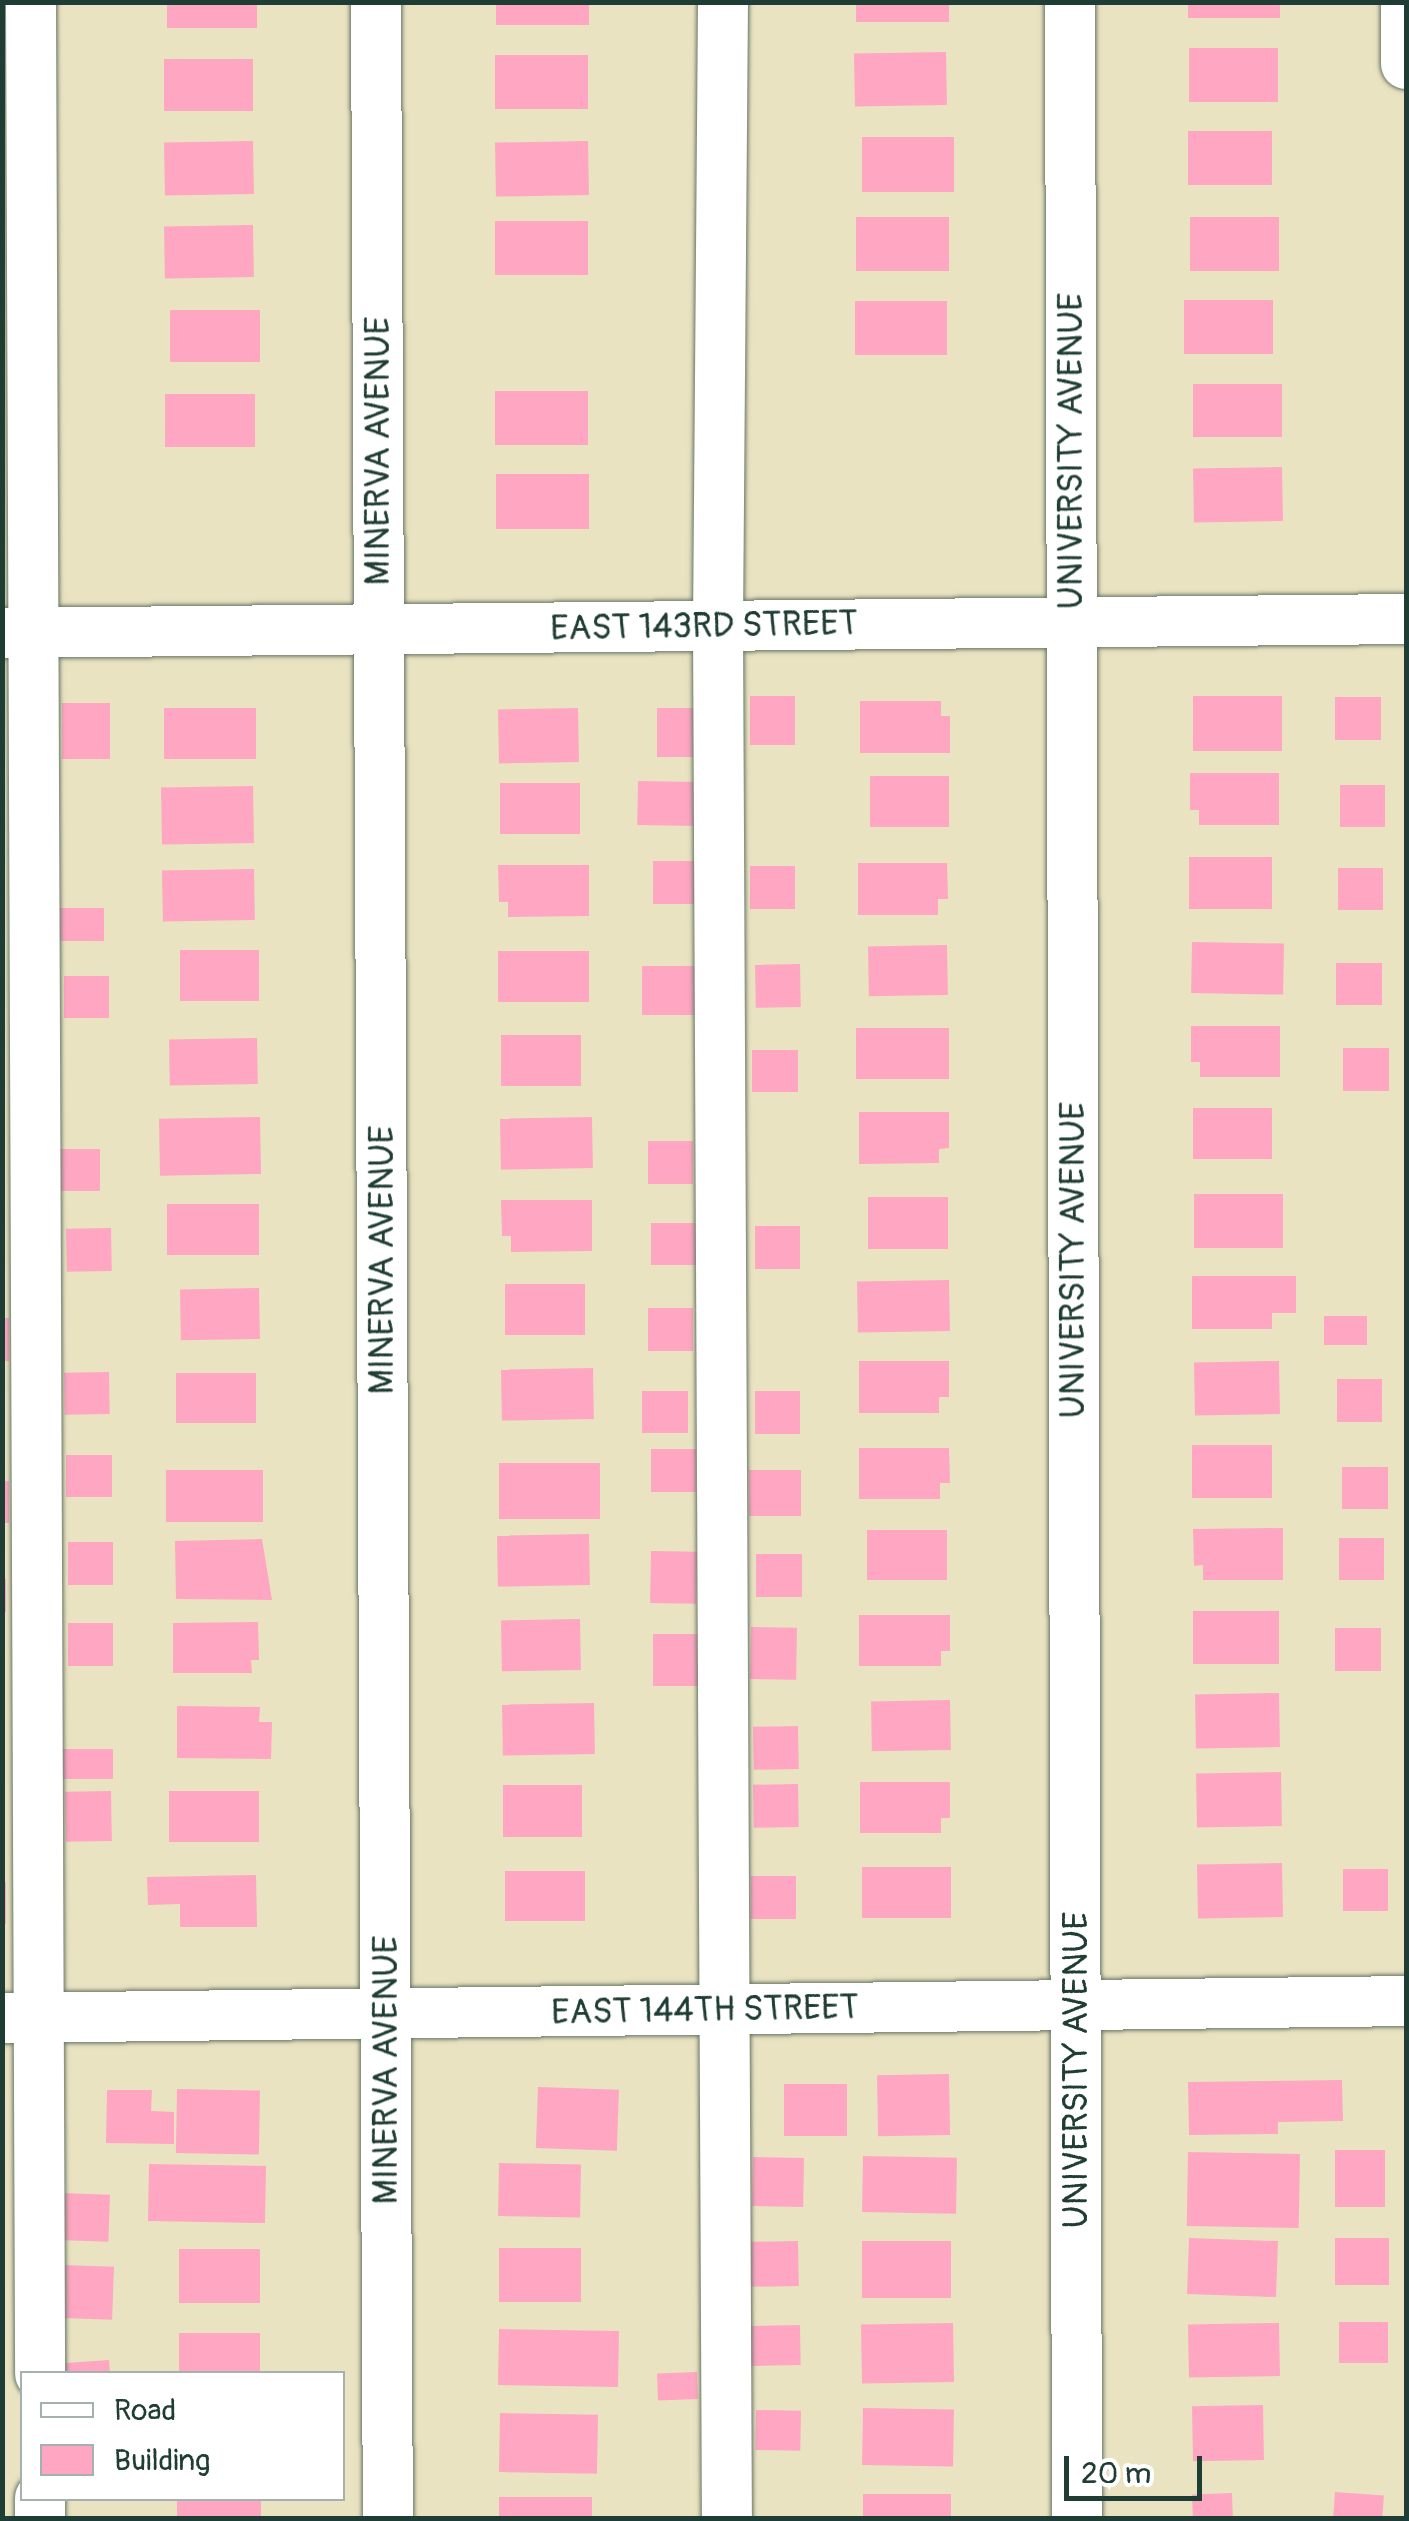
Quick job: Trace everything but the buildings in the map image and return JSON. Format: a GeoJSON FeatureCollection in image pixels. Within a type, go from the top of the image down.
{"type":"FeatureCollection","features":[{"type":"Feature","properties":{"kind":"street"},"geometry":{"type":"LineString","coordinates":[[31,2],[19,633],[21,2018],[40,2371]]}},
{"type":"Feature","properties":{"kind":"street","name":"MINERVA AVENUE"},"geometry":{"type":"LineString","coordinates":[[376,2],[388,2518]]}},
{"type":"Feature","properties":{"kind":"street"},"geometry":{"type":"LineString","coordinates":[[722,2],[718,626],[727,2518]]}},
{"type":"Feature","properties":{"kind":"street","name":"UNIVERSITY AVENUE"},"geometry":{"type":"LineString","coordinates":[[1070,2],[1077,2518]]}},
{"type":"Feature","properties":{"kind":"street"},"geometry":{"type":"LineString","coordinates":[[1406,2],[1406,64]]}},
{"type":"Feature","properties":{"kind":"street","name":"EAST 143RD STREET"},"geometry":{"type":"LineString","coordinates":[[19,633],[1406,620]]}},
{"type":"Feature","properties":{"kind":"street","name":"EAST 144TH STREET"},"geometry":{"type":"LineString","coordinates":[[21,2018],[1406,2000]]}}]}
